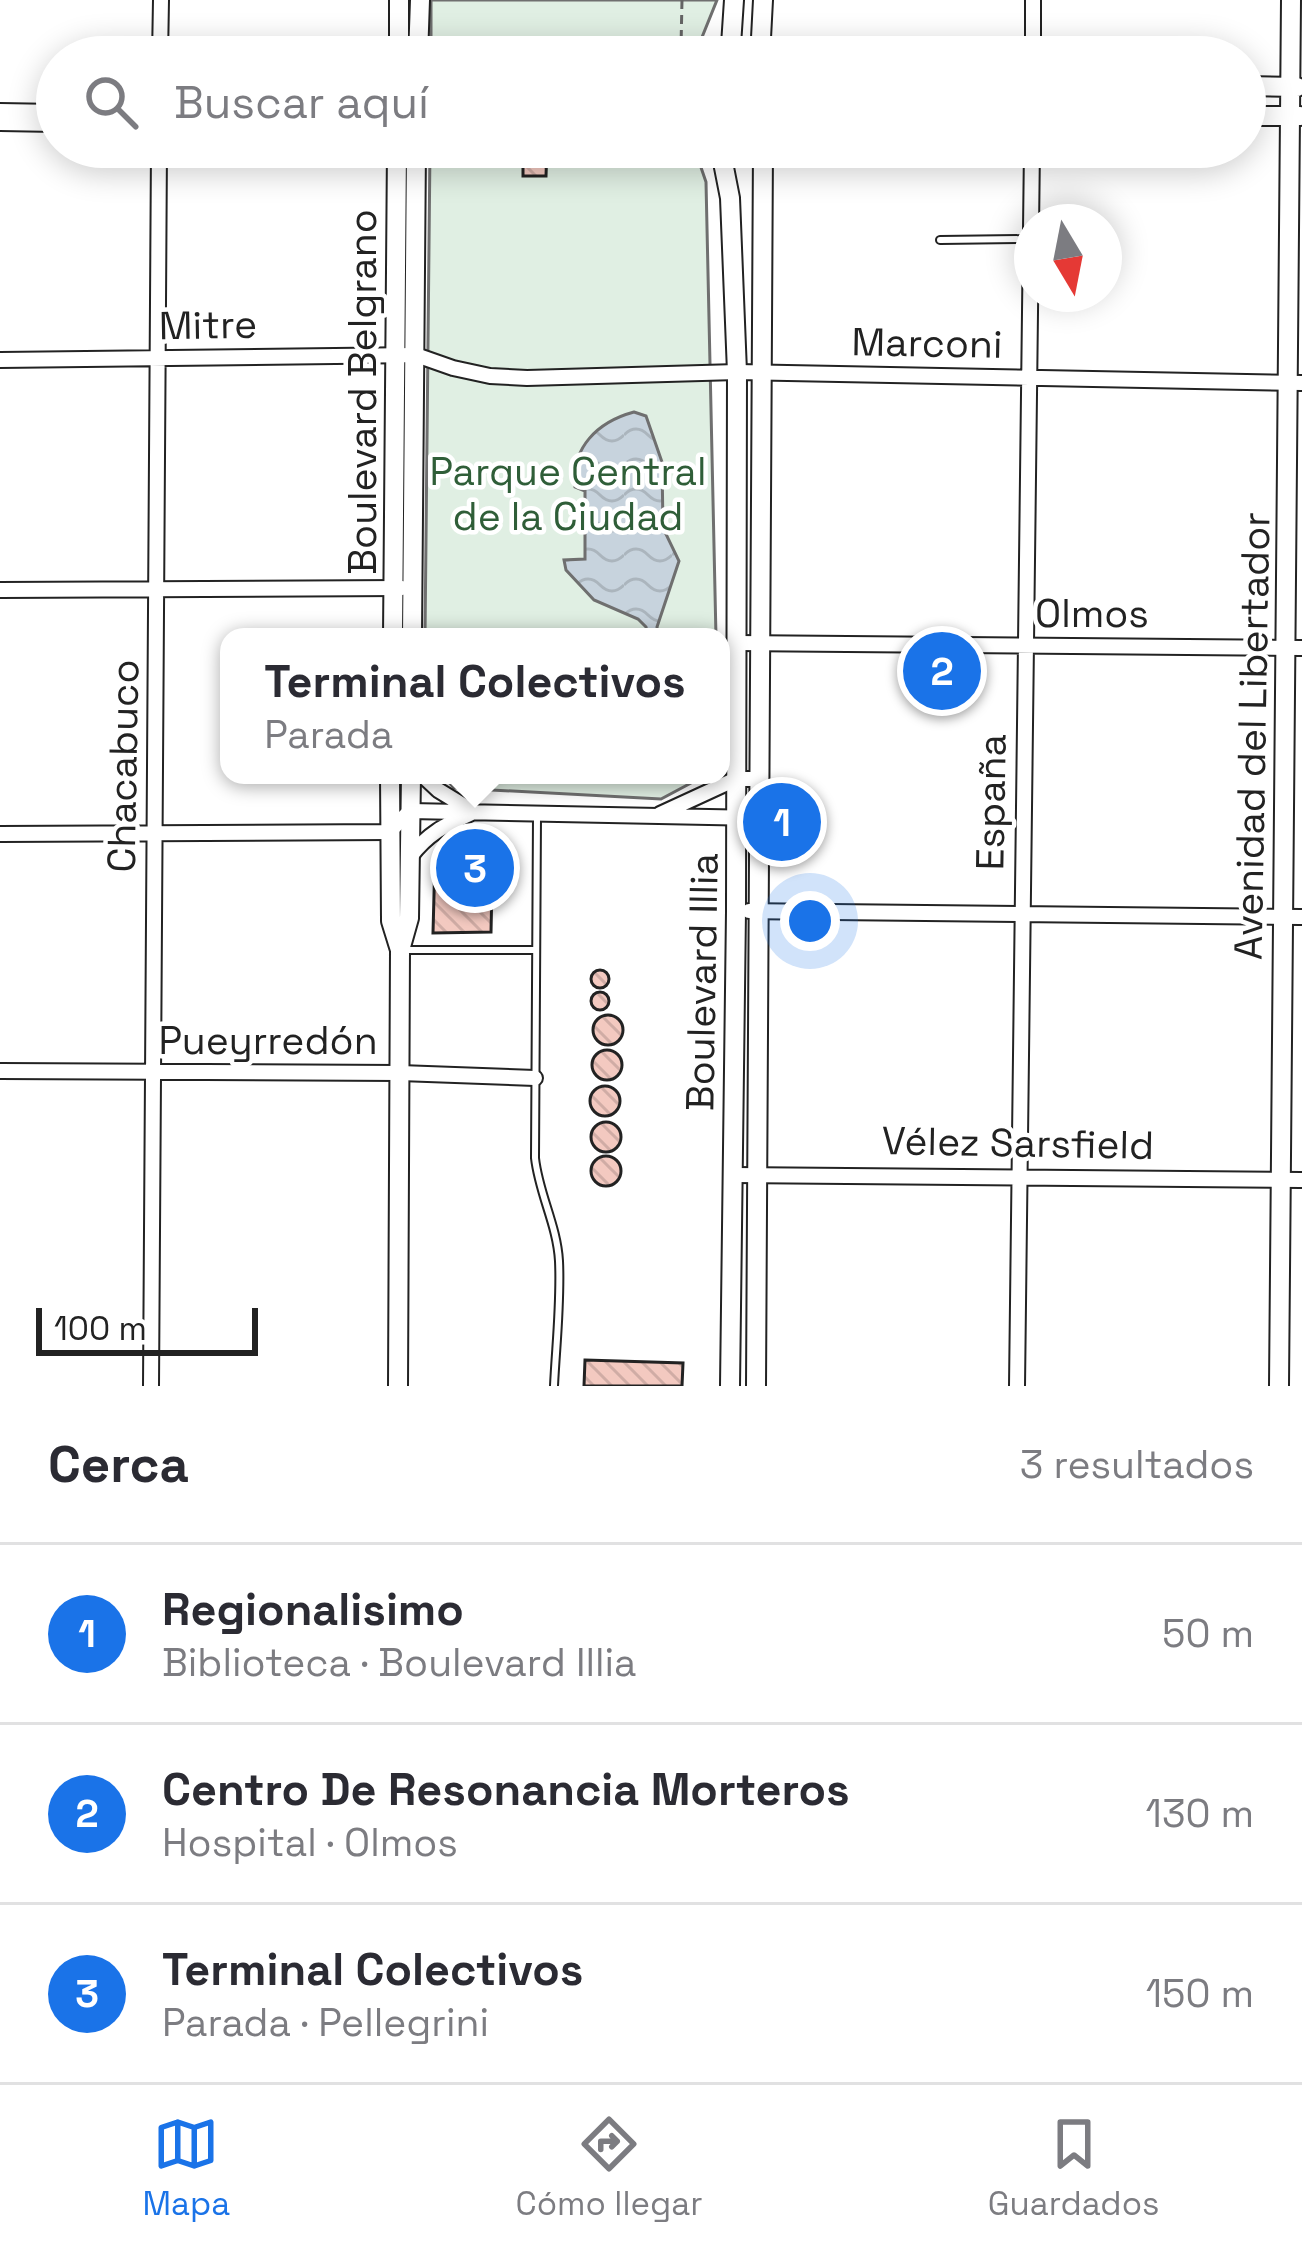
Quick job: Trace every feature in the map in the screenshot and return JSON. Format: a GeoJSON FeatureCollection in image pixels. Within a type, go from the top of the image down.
{"type":"FeatureCollection","features":[{"type":"Feature","properties":{"kind":"street"},"geometry":{"type":"LineString","coordinates":[[160,36],[161,0]]}},
{"type":"Feature","properties":{"kind":"street"},"geometry":{"type":"LineString","coordinates":[[399,0],[399,36]]}},
{"type":"Feature","properties":{"kind":"street"},"geometry":{"type":"LineString","coordinates":[[399,26],[419,6],[437,0]]}},
{"type":"Feature","properties":{"kind":"street"},"geometry":{"type":"LineString","coordinates":[[731,36],[734,0]]}},
{"type":"Feature","properties":{"kind":"street"},"geometry":{"type":"LineString","coordinates":[[761,36],[763,0]]}},
{"type":"Feature","properties":{"kind":"street"},"geometry":{"type":"LineString","coordinates":[[1033,0],[1033,36]]}},
{"type":"Feature","properties":{"kind":"street","name":"Avenidad del Libertador"},"geometry":{"type":"LineString","coordinates":[[1279,1386],[1281,1179],[1292,917],[1297,116],[1291,0]]}},
{"type":"Feature","properties":{"kind":"street"},"geometry":{"type":"LineString","coordinates":[[418,36],[419,6]]}},
{"type":"Feature","properties":{"kind":"street"},"geometry":{"type":"LineString","coordinates":[[1266,86],[1296,87]]}},
{"type":"Feature","properties":{"kind":"street"},"geometry":{"type":"LineString","coordinates":[[0,111],[36,112]]}},
{"type":"Feature","properties":{"kind":"street"},"geometry":{"type":"LineString","coordinates":[[1266,116],[1297,116]]}},
{"type":"Feature","properties":{"kind":"street"},"geometry":{"type":"LineString","coordinates":[[0,124],[36,124]]}},
{"type":"Feature","properties":{"kind":"street","name":"Chacabuco"},"geometry":{"type":"LineString","coordinates":[[151,1386],[159,168]]}},
{"type":"Feature","properties":{"kind":"street","name":"Boulevard Belgrano"},"geometry":{"type":"LineString","coordinates":[[397,168],[394,355],[403,588],[410,628]]}},
{"type":"Feature","properties":{"kind":"street","name":"Boulevard Belgrano"},"geometry":{"type":"LineString","coordinates":[[395,628],[403,588],[416,356],[416,168]]}},
{"type":"Feature","properties":{"kind":"street","name":"Boulevard Illia"},"geometry":{"type":"LineString","coordinates":[[724,168],[730,199],[737,372],[730,1386]]}},
{"type":"Feature","properties":{"kind":"street","name":"Boulevard Illia"},"geometry":{"type":"LineString","coordinates":[[756,1386],[763,168]]}},
{"type":"Feature","properties":{"kind":"street","name":"España"},"geometry":{"type":"LineString","coordinates":[[1031,204],[1032,168]]}},
{"type":"Feature","properties":{"kind":"street","name":"España"},"geometry":{"type":"LineString","coordinates":[[1017,1386],[1030,312]]}},
{"type":"Feature","properties":{"kind":"street","name":"Mitre"},"geometry":{"type":"LineString","coordinates":[[0,360],[394,355],[416,356],[490,376],[550,376]]}},
{"type":"Feature","properties":{"kind":"street","name":"Marconi"},"geometry":{"type":"LineString","coordinates":[[550,376],[737,372],[1295,383]]}},
{"type":"Feature","properties":{"kind":"street"},"geometry":{"type":"LineString","coordinates":[[0,590],[403,588]]}},
{"type":"Feature","properties":{"kind":"street","name":"Olmos"},"geometry":{"type":"LineString","coordinates":[[738,643],[1294,648]]}},
{"type":"Feature","properties":{"kind":"street"},"geometry":{"type":"LineString","coordinates":[[730,782],[759,779]]}},
{"type":"Feature","properties":{"kind":"street"},"geometry":{"type":"LineString","coordinates":[[390,784],[391,921],[400,950]]}},
{"type":"Feature","properties":{"kind":"street"},"geometry":{"type":"LineString","coordinates":[[398,1386],[400,950],[409,918],[411,784]]}},
{"type":"Feature","properties":{"kind":"street"},"geometry":{"type":"LineString","coordinates":[[431,784],[474,812]]}},
{"type":"Feature","properties":{"kind":"street"},"geometry":{"type":"LineString","coordinates":[[655,816],[725,784]]}},
{"type":"Feature","properties":{"kind":"street"},"geometry":{"type":"LineString","coordinates":[[0,834],[389,832],[410,811],[759,818]]}},
{"type":"Feature","properties":{"kind":"street"},"geometry":{"type":"LineString","coordinates":[[410,857],[424,839],[474,812]]}},
{"type":"Feature","properties":{"kind":"street"},"geometry":{"type":"LineString","coordinates":[[736,911],[1292,917]]}},
{"type":"Feature","properties":{"kind":"street","name":"Pueyrredón"},"geometry":{"type":"LineString","coordinates":[[0,1071],[535,1078]]}},
{"type":"Feature","properties":{"kind":"street","name":"Vélez Sarsfield"},"geometry":{"type":"LineString","coordinates":[[733,1175],[1302,1180]]}},
{"type":"Feature","properties":{"kind":"lane"},"geometry":{"type":"LineString","coordinates":[[940,240],[1014,238]]}},
{"type":"Feature","properties":{"kind":"lane"},"geometry":{"type":"LineString","coordinates":[[544,813],[536,950],[535,1158],[537,1183],[555,1232],[559,1260],[554,1386]]}},
{"type":"Feature","properties":{"kind":"lane"},"geometry":{"type":"LineString","coordinates":[[400,950],[536,950]]}},
{"type":"Feature","properties":{"kind":"path"},"geometry":{"type":"LineString","coordinates":[[681,36],[682,0]]}},
{"type":"Feature","properties":{"kind":"green space"},"geometry":{"type":"Polygon","coordinates":[[[431,0],[717,0],[702,36],[431,36],[431,0]]]}},
{"type":"Feature","properties":{"kind":"green space","name":"Parque Central de la Ciudad"},"geometry":{"type":"Polygon","coordinates":[[[430,168],[701,168],[706,182],[716,628],[425,628],[430,168]]]}},
{"type":"Feature","properties":{"kind":"green space"},"geometry":{"type":"Polygon","coordinates":[[[451,784],[689,784],[661,799],[454,788],[451,784]]]}},
{"type":"Feature","properties":{"kind":"water"},"geometry":{"type":"Polygon","coordinates":[[[634,412],[646,416],[662,462],[663,528],[679,561],[657,628],[646,628],[638,619],[594,600],[566,570],[564,560],[585,559],[585,491],[575,487],[577,460],[598,430],[634,412]]]}},
{"type":"Feature","properties":{"kind":"building"},"geometry":{"type":"Polygon","coordinates":[[[523,168],[546,168],[546,176],[523,176],[523,168]]]}},
{"type":"Feature","properties":{"kind":"building"},"geometry":{"type":"Polygon","coordinates":[[[493,836],[491,932],[433,933],[435,857],[493,836]]]}},
{"type":"Feature","properties":{"kind":"building"},"geometry":{"type":"Polygon","coordinates":[[[600,970],[609,979],[600,988],[591,979],[600,970]]]}},
{"type":"Feature","properties":{"kind":"building"},"geometry":{"type":"Polygon","coordinates":[[[600,992],[609,1001],[600,1010],[591,1001],[600,992]]]}},
{"type":"Feature","properties":{"kind":"building"},"geometry":{"type":"Polygon","coordinates":[[[608,1015],[619,1019],[623,1030],[619,1041],[608,1045],[597,1041],[593,1030],[597,1019],[608,1015]]]}},
{"type":"Feature","properties":{"kind":"building"},"geometry":{"type":"Polygon","coordinates":[[[607,1050],[618,1054],[622,1065],[618,1076],[607,1080],[596,1076],[592,1065],[596,1054],[607,1050]]]}},
{"type":"Feature","properties":{"kind":"building"},"geometry":{"type":"Polygon","coordinates":[[[605,1086],[616,1090],[620,1101],[616,1112],[605,1116],[594,1112],[590,1101],[594,1090],[605,1086]]]}},
{"type":"Feature","properties":{"kind":"building"},"geometry":{"type":"Polygon","coordinates":[[[606,1122],[617,1126],[621,1137],[617,1148],[606,1152],[595,1148],[591,1137],[595,1126],[606,1122]]]}},
{"type":"Feature","properties":{"kind":"building"},"geometry":{"type":"Polygon","coordinates":[[[606,1156],[617,1160],[621,1171],[617,1182],[606,1186],[595,1182],[591,1171],[595,1160],[606,1156]]]}},
{"type":"Feature","properties":{"kind":"building"},"geometry":{"type":"Polygon","coordinates":[[[585,1360],[683,1363],[682,1386],[584,1386],[585,1360]]]}},
{"type":"Feature","properties":{"kind":"place","name":"Centro De Resonancia Morteros"},"geometry":{"type":"Point","coordinates":[942,671]}},
{"type":"Feature","properties":{"kind":"place","name":"Regionalisimo"},"geometry":{"type":"Point","coordinates":[782,822]}},
{"type":"Feature","properties":{"kind":"place","name":"Terminal Colectivos"},"geometry":{"type":"Point","coordinates":[475,868]}}]}
